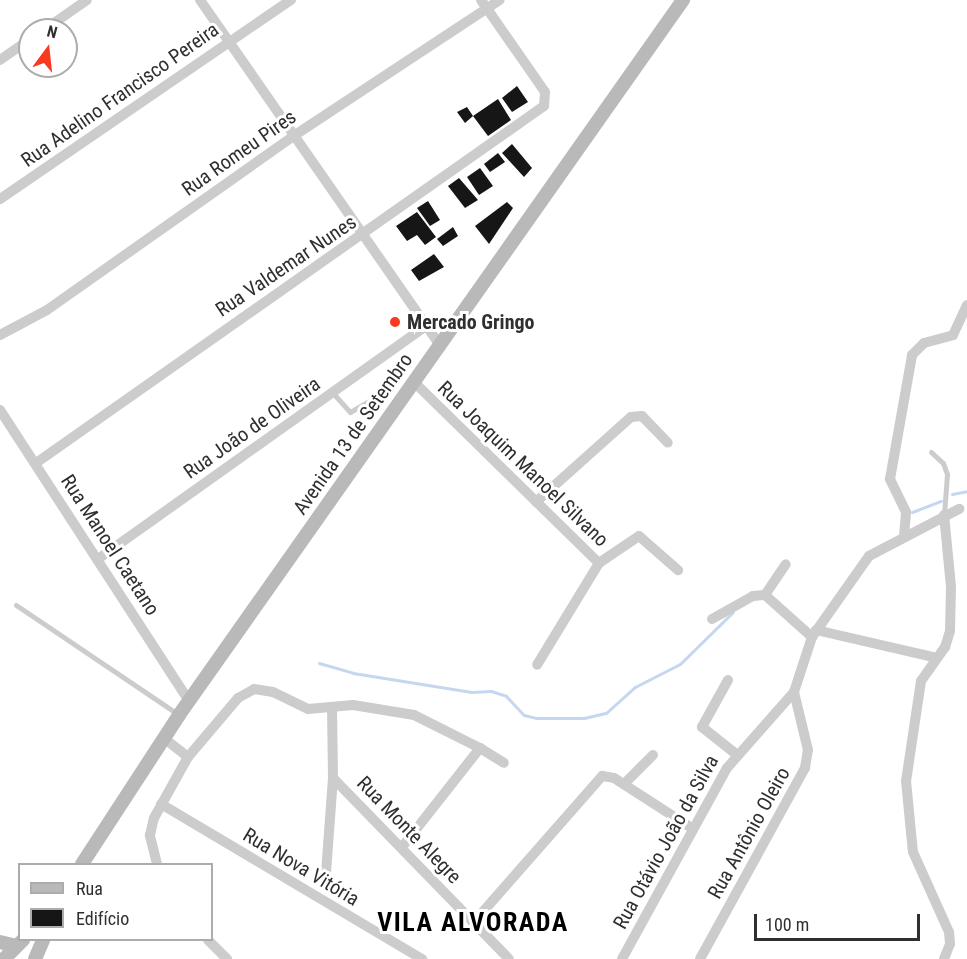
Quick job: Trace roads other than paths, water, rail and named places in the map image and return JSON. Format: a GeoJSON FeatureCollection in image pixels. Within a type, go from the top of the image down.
{"type":"FeatureCollection","features":[{"type":"Feature","properties":{"kind":"main road","name":"Avenida 13 de Setembro"},"geometry":{"type":"LineString","coordinates":[[83,863],[179,715],[683,0]]}},
{"type":"Feature","properties":{"kind":"main road"},"geometry":{"type":"LineString","coordinates":[[35,959],[42,941]]}},
{"type":"Feature","properties":{"kind":"main road"},"geometry":{"type":"LineString","coordinates":[[0,942],[20,943]]}},
{"type":"Feature","properties":{"kind":"main road"},"geometry":{"type":"LineString","coordinates":[[4,959],[20,943]]}},
{"type":"Feature","properties":{"kind":"street"},"geometry":{"type":"LineString","coordinates":[[61,18],[87,0]]}},
{"type":"Feature","properties":{"kind":"street"},"geometry":{"type":"LineString","coordinates":[[200,0],[439,344]]}},
{"type":"Feature","properties":{"kind":"street","name":"Rua Adelino Francisco Pereira"},"geometry":{"type":"LineString","coordinates":[[0,199],[291,0]]}},
{"type":"Feature","properties":{"kind":"street","name":"Rua Romeu Pires"},"geometry":{"type":"LineString","coordinates":[[0,336],[46,310],[294,135],[484,5],[500,0]]}},
{"type":"Feature","properties":{"kind":"street","name":"Rua Valdemar Nunes"},"geometry":{"type":"LineString","coordinates":[[36,463],[364,235],[544,106],[545,92],[484,5]]}},
{"type":"Feature","properties":{"kind":"street"},"geometry":{"type":"LineString","coordinates":[[0,60],[18,47]]}},
{"type":"Feature","properties":{"kind":"street"},"geometry":{"type":"LineString","coordinates":[[904,536],[906,512],[890,479],[912,356],[924,343],[952,335],[967,305]]}},
{"type":"Feature","properties":{"kind":"street","name":"Rua João de Oliveira"},"geometry":{"type":"LineString","coordinates":[[98,559],[426,326]]}},
{"type":"Feature","properties":{"kind":"street","name":"Rua Joaquim Manoel Silvano"},"geometry":{"type":"LineString","coordinates":[[414,382],[599,563],[537,665]]}},
{"type":"Feature","properties":{"kind":"street","name":"Rua Manoel Caetano"},"geometry":{"type":"LineString","coordinates":[[0,410],[189,701]]}},
{"type":"Feature","properties":{"kind":"street"},"geometry":{"type":"LineString","coordinates":[[536,502],[635,415],[648,420],[668,442]]}},
{"type":"Feature","properties":{"kind":"street"},"geometry":{"type":"LineString","coordinates":[[794,692],[814,633],[863,562],[904,536],[959,509]]}},
{"type":"Feature","properties":{"kind":"street"},"geometry":{"type":"LineString","coordinates":[[944,515],[952,619],[945,647],[926,670],[918,693],[908,753],[906,803],[913,852],[949,932],[950,944],[944,959]]}},
{"type":"Feature","properties":{"kind":"street"},"geometry":{"type":"LineString","coordinates":[[599,563],[639,536],[678,570]]}},
{"type":"Feature","properties":{"kind":"street"},"geometry":{"type":"LineString","coordinates":[[712,618],[753,596],[765,594],[786,564]]}},
{"type":"Feature","properties":{"kind":"street"},"geometry":{"type":"LineString","coordinates":[[765,594],[814,633],[937,658]]}},
{"type":"Feature","properties":{"kind":"street"},"geometry":{"type":"LineString","coordinates":[[728,680],[702,727],[736,754]]}},
{"type":"Feature","properties":{"kind":"street"},"geometry":{"type":"LineString","coordinates":[[157,863],[150,835],[161,804],[188,757],[246,692],[264,689],[308,709],[353,705],[403,711],[480,748],[504,763]]}},
{"type":"Feature","properties":{"kind":"street","name":"Rua Otávio João da Silva"},"geometry":{"type":"LineString","coordinates":[[622,959],[736,754],[794,692]]}},
{"type":"Feature","properties":{"kind":"street","name":"Rua Antônio Oleiro"},"geometry":{"type":"LineString","coordinates":[[700,959],[805,768],[808,750],[794,692]]}},
{"type":"Feature","properties":{"kind":"street"},"geometry":{"type":"LineString","coordinates":[[326,873],[333,778],[332,708]]}},
{"type":"Feature","properties":{"kind":"street"},"geometry":{"type":"LineString","coordinates":[[164,738],[188,757]]}},
{"type":"Feature","properties":{"kind":"street"},"geometry":{"type":"LineString","coordinates":[[403,846],[480,748]]}},
{"type":"Feature","properties":{"kind":"street"},"geometry":{"type":"LineString","coordinates":[[624,784],[653,755]]}},
{"type":"Feature","properties":{"kind":"street"},"geometry":{"type":"LineString","coordinates":[[473,923],[597,780],[608,776],[624,784],[693,829]]}},
{"type":"Feature","properties":{"kind":"street","name":"Rua Monte Alegre"},"geometry":{"type":"LineString","coordinates":[[333,778],[403,846],[509,959]]}},
{"type":"Feature","properties":{"kind":"street","name":"Rua Nova Vitória"},"geometry":{"type":"LineString","coordinates":[[161,804],[423,959]]}},
{"type":"Feature","properties":{"kind":"street"},"geometry":{"type":"LineString","coordinates":[[210,941],[227,959]]}},
{"type":"Feature","properties":{"kind":"lane"},"geometry":{"type":"LineString","coordinates":[[332,392],[350,412],[374,398]]}},
{"type":"Feature","properties":{"kind":"lane"},"geometry":{"type":"LineString","coordinates":[[932,452],[944,463],[947,474],[944,515]]}},
{"type":"Feature","properties":{"kind":"lane"},"geometry":{"type":"LineString","coordinates":[[16,605],[179,715]]}},
{"type":"Feature","properties":{"kind":"waterway"},"geometry":{"type":"LineString","coordinates":[[952,494],[967,491]]}},
{"type":"Feature","properties":{"kind":"waterway"},"geometry":{"type":"LineString","coordinates":[[912,512],[941,501]]}},
{"type":"Feature","properties":{"kind":"waterway"},"geometry":{"type":"LineString","coordinates":[[319,663],[353,673],[471,692],[491,691],[506,696],[524,715],[536,718],[584,718],[606,713],[635,687],[680,664],[733,612]]}},
{"type":"Feature","properties":{"kind":"place","name":"Mercado Gringo"},"geometry":{"type":"Point","coordinates":[395,322]}},
{"type":"Feature","properties":{"kind":"district","name":"VILA ALVORADA"},"geometry":{"type":"Point","coordinates":[473,923]}}]}
